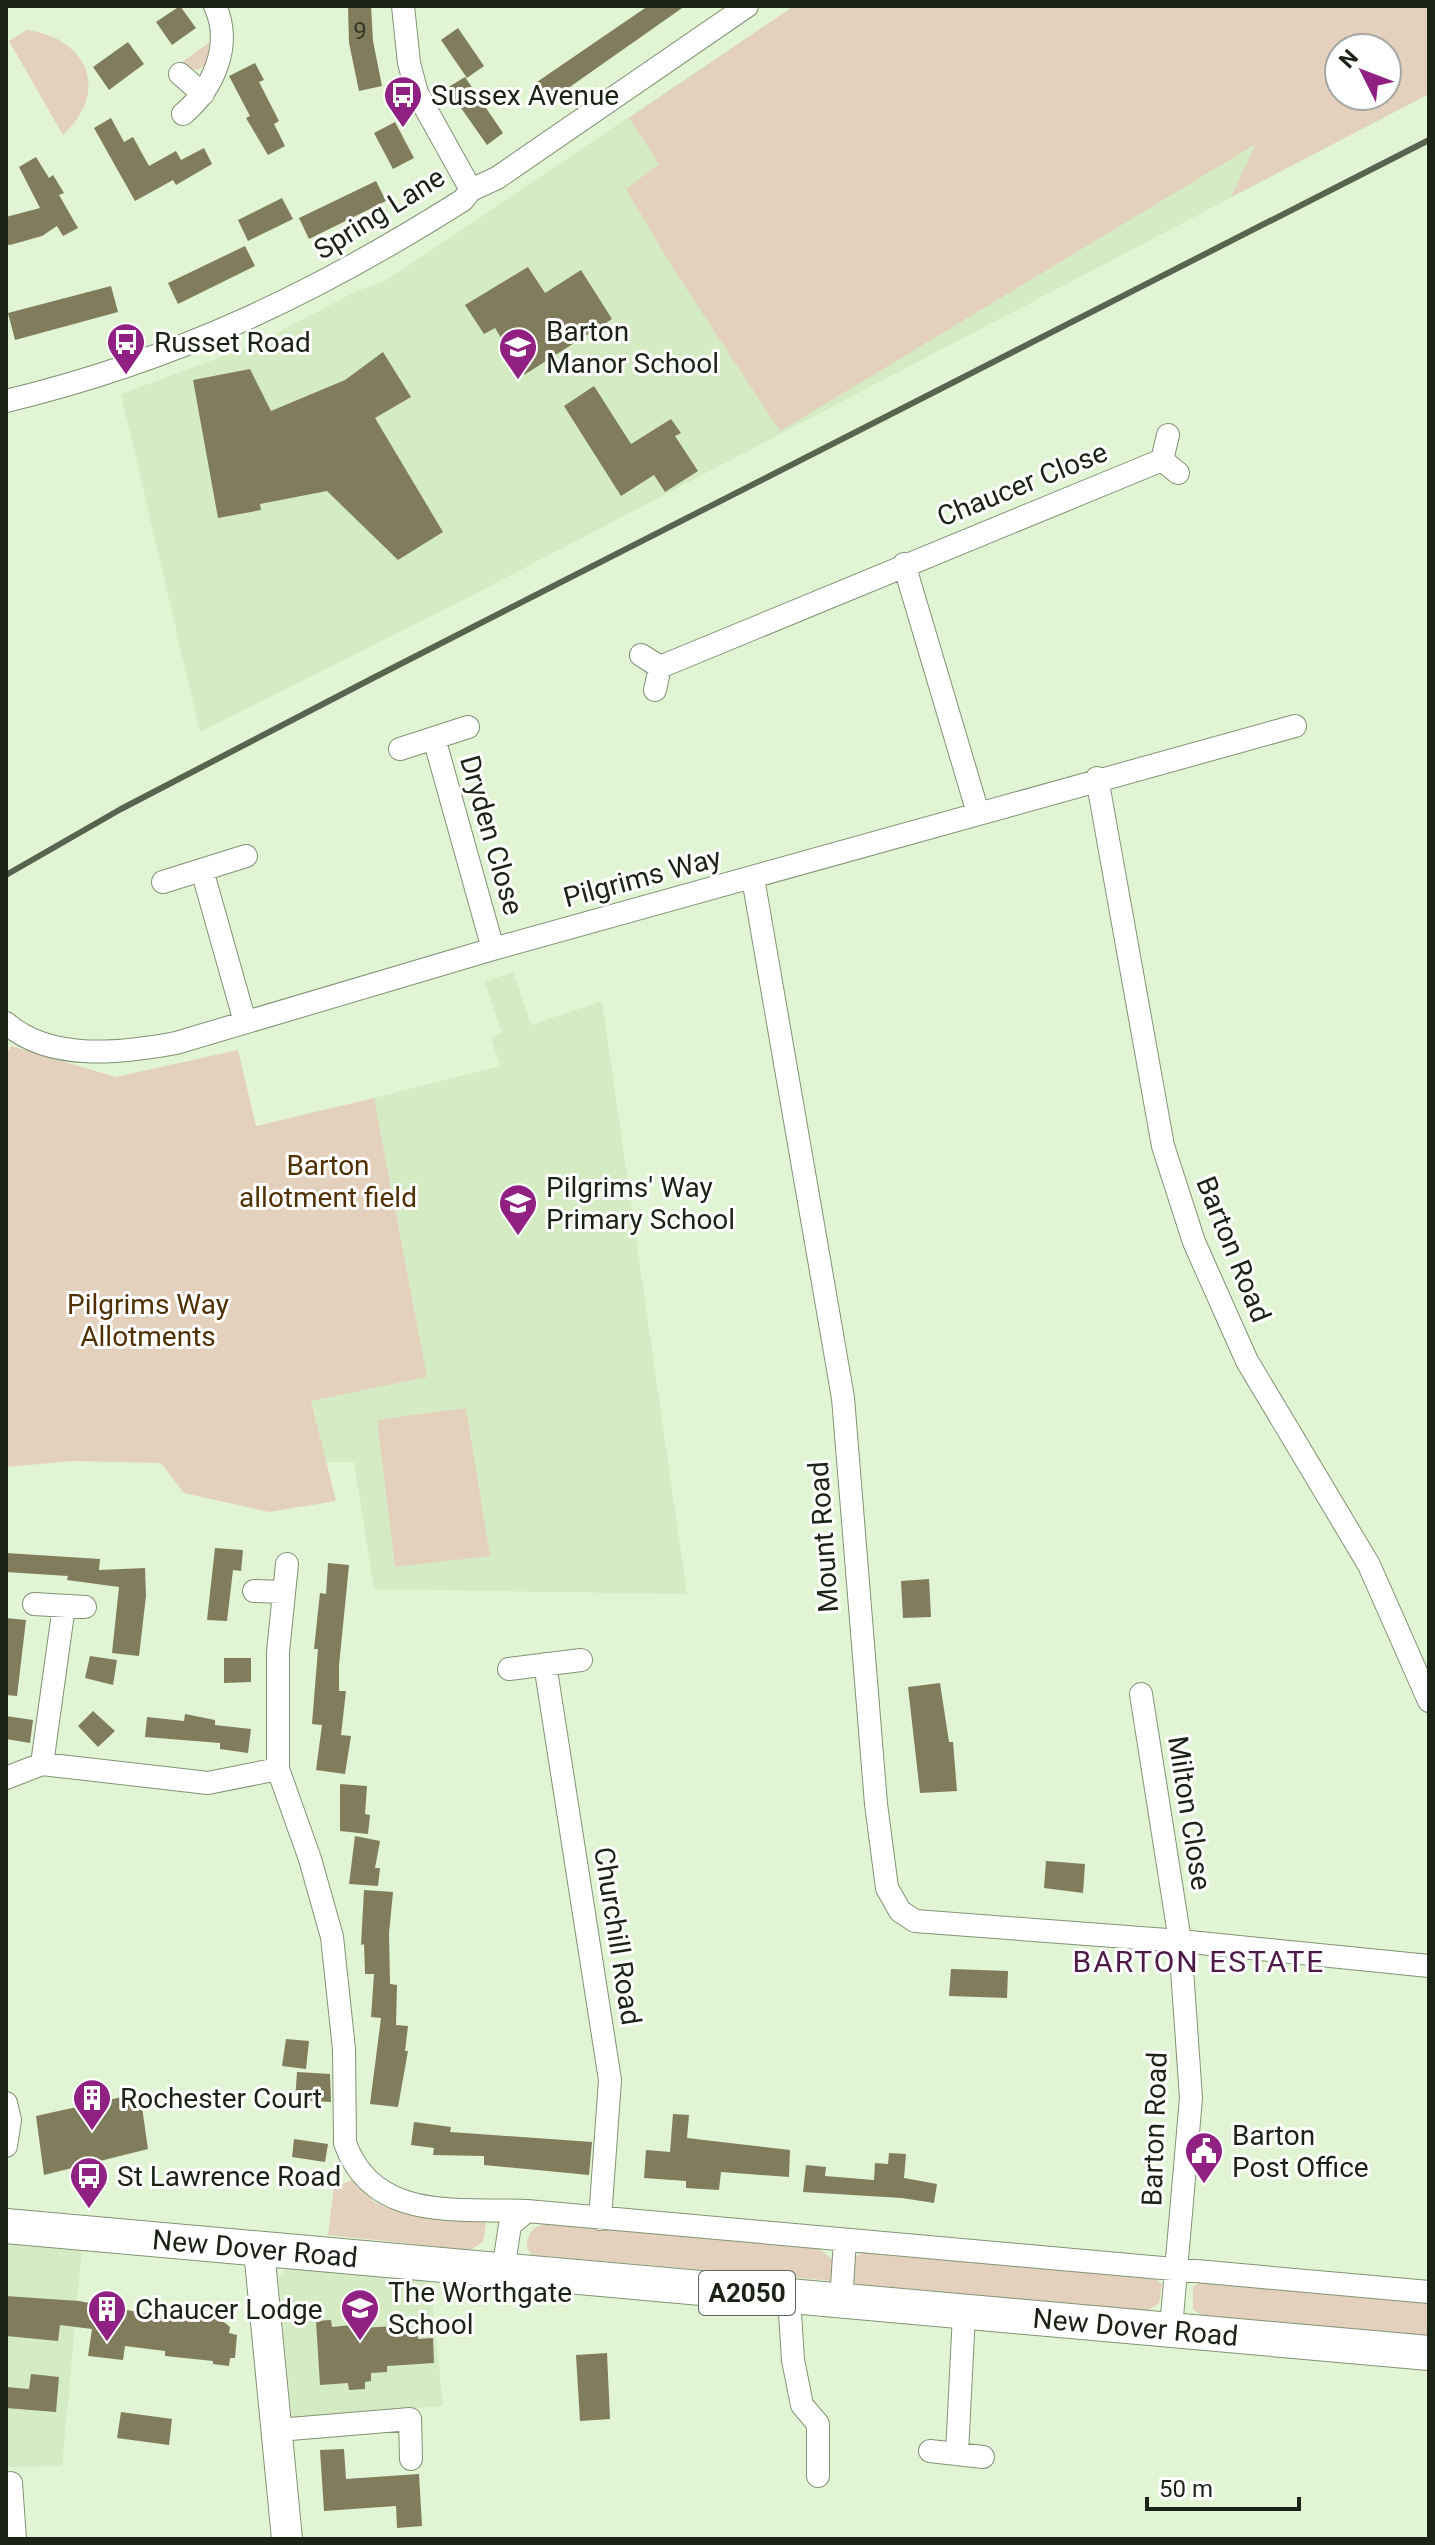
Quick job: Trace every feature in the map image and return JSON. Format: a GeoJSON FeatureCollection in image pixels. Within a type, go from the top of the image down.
{"type":"FeatureCollection","features":[{"type":"Feature","properties":{"kind":"main road","name":"New Dover Road"},"geometry":{"type":"LineString","coordinates":[[6,2226],[964,2314],[1171,2328],[1429,2353]]}},
{"type":"Feature","properties":{"kind":"main road"},"geometry":{"type":"LineString","coordinates":[[259,2250],[287,2539]]}},
{"type":"Feature","properties":{"kind":"street"},"geometry":{"type":"LineString","coordinates":[[183,114],[203,94],[216,69],[222,41],[215,6]]}},
{"type":"Feature","properties":{"kind":"street"},"geometry":{"type":"LineString","coordinates":[[403,6],[409,63],[417,93],[427,117],[471,190]]}},
{"type":"Feature","properties":{"kind":"street","name":"Spring Lane"},"geometry":{"type":"LineString","coordinates":[[6,401],[106,372],[260,315],[375,255],[463,200],[471,190],[497,178],[747,6]]}},
{"type":"Feature","properties":{"kind":"street"},"geometry":{"type":"LineString","coordinates":[[180,74],[203,94]]}},
{"type":"Feature","properties":{"kind":"street","name":"Chaucer Close"},"geometry":{"type":"LineString","coordinates":[[655,690],[650,661],[1170,467],[1168,435]]}},
{"type":"Feature","properties":{"kind":"street"},"geometry":{"type":"LineString","coordinates":[[904,564],[978,813]]}},
{"type":"Feature","properties":{"kind":"street","name":"Pilgrims Way"},"geometry":{"type":"LineString","coordinates":[[6,1023],[37,1040],[93,1054],[124,1053],[176,1043],[493,949],[753,878],[1097,778],[1295,726]]}},
{"type":"Feature","properties":{"kind":"street","name":"Dryden Close"},"geometry":{"type":"LineString","coordinates":[[400,749],[468,727]]}},
{"type":"Feature","properties":{"kind":"street","name":"Dryden Close"},"geometry":{"type":"LineString","coordinates":[[434,738],[493,949]]}},
{"type":"Feature","properties":{"kind":"street","name":"Barton Road"},"geometry":{"type":"LineString","coordinates":[[1097,778],[1163,1146],[1194,1242],[1247,1361],[1369,1565],[1429,1701]]}},
{"type":"Feature","properties":{"kind":"street"},"geometry":{"type":"LineString","coordinates":[[163,882],[246,856]]}},
{"type":"Feature","properties":{"kind":"street"},"geometry":{"type":"LineString","coordinates":[[202,870],[245,1022]]}},
{"type":"Feature","properties":{"kind":"street","name":"Mount Road"},"geometry":{"type":"LineString","coordinates":[[753,878],[843,1398],[872,1760],[887,1888],[900,1911],[915,1921],[1180,1941]]}},
{"type":"Feature","properties":{"kind":"street","name":"New Dover Road"},"geometry":{"type":"LineString","coordinates":[[287,1564],[278,1652],[278,1769],[310,1859],[332,1937],[344,2049],[345,2143],[350,2157],[368,2183],[398,2202],[474,2209],[519,2218],[600,2219],[1429,2292]]}},
{"type":"Feature","properties":{"kind":"street"},"geometry":{"type":"LineString","coordinates":[[254,1591],[284,1592]]}},
{"type":"Feature","properties":{"kind":"street"},"geometry":{"type":"LineString","coordinates":[[34,1604],[74,1606],[42,1764]]}},
{"type":"Feature","properties":{"kind":"street"},"geometry":{"type":"LineString","coordinates":[[509,1669],[581,1660]]}},
{"type":"Feature","properties":{"kind":"street","name":"Churchill Road"},"geometry":{"type":"LineString","coordinates":[[545,1664],[610,2080],[600,2219]]}},
{"type":"Feature","properties":{"kind":"street","name":"Milton Close"},"geometry":{"type":"LineString","coordinates":[[1141,1694],[1180,1941]]}},
{"type":"Feature","properties":{"kind":"street"},"geometry":{"type":"LineString","coordinates":[[6,1778],[42,1764],[208,1783],[278,1769]]}},
{"type":"Feature","properties":{"kind":"street"},"geometry":{"type":"LineString","coordinates":[[1180,1941],[1429,1966]]}},
{"type":"Feature","properties":{"kind":"street","name":"Barton Road"},"geometry":{"type":"LineString","coordinates":[[1171,2328],[1191,2098],[1180,1941]]}},
{"type":"Feature","properties":{"kind":"street"},"geometry":{"type":"LineString","coordinates":[[6,2103],[10,2120],[6,2146]]}},
{"type":"Feature","properties":{"kind":"street"},"geometry":{"type":"LineString","coordinates":[[503,2271],[519,2218]]}},
{"type":"Feature","properties":{"kind":"street"},"geometry":{"type":"LineString","coordinates":[[841,2302],[845,2240]]}},
{"type":"Feature","properties":{"kind":"street"},"geometry":{"type":"LineString","coordinates":[[789,2297],[793,2360],[802,2405],[818,2424],[818,2476]]}},
{"type":"Feature","properties":{"kind":"street"},"geometry":{"type":"LineString","coordinates":[[957,2453],[964,2314]]}},
{"type":"Feature","properties":{"kind":"street"},"geometry":{"type":"LineString","coordinates":[[278,2430],[410,2419],[411,2459]]}},
{"type":"Feature","properties":{"kind":"street"},"geometry":{"type":"LineString","coordinates":[[930,2451],[983,2457]]}},
{"type":"Feature","properties":{"kind":"street"},"geometry":{"type":"LineString","coordinates":[[11,2483],[15,2539]]}},
{"type":"Feature","properties":{"kind":"shaded area","name":"Barton Manor School"},"geometry":{"type":"Polygon","coordinates":[[[794,6],[1429,6],[1429,94],[1403,108],[1403,32],[1323,32],[1323,112],[1395,112],[471,596],[200,732],[121,394],[251,346],[357,291],[385,281],[794,6]]]}},
{"type":"Feature","properties":{"kind":"shaded area","name":"Pilgrims' Way Primary School"},"geometry":{"type":"Polygon","coordinates":[[[513,972],[531,1025],[602,1001],[687,1594],[374,1589],[354,1462],[326,1462],[311,1400],[427,1377],[374,1098],[500,1066],[491,1037],[502,1033],[485,982],[513,972]]]}},
{"type":"Feature","properties":{"kind":"shaded area"},"geometry":{"type":"Polygon","coordinates":[[[6,2242],[82,2249],[62,2466],[6,2467],[6,2242]]]}},
{"type":"Feature","properties":{"kind":"shaded area","name":"The Worthgate School"},"geometry":{"type":"Polygon","coordinates":[[[295,2261],[430,2276],[443,2406],[292,2418],[278,2277],[295,2261]]]}},
{"type":"Feature","properties":{"kind":"green space"},"geometry":{"type":"Polygon","coordinates":[[[794,6],[1429,6],[1429,94],[1403,108],[1403,32],[1323,32],[1323,112],[1394,112],[1231,197],[1256,144],[780,431],[676,273],[626,189],[659,164],[629,118],[794,6]]]}},
{"type":"Feature","properties":{"kind":"green space"},"geometry":{"type":"Polygon","coordinates":[[[27,30],[48,35],[65,44],[86,69],[89,85],[86,101],[78,118],[63,135],[9,41],[27,30]]]}},
{"type":"Feature","properties":{"kind":"green space"},"geometry":{"type":"Polygon","coordinates":[[[213,40],[209,63],[197,70],[186,67],[182,62],[213,40]]]}},
{"type":"Feature","properties":{"kind":"green space","name":"Pilgrims Way Allotments"},"geometry":{"type":"Polygon","coordinates":[[[11,1046],[116,1077],[238,1050],[256,1126],[374,1098],[427,1377],[311,1401],[336,1501],[269,1512],[184,1493],[161,1463],[73,1461],[6,1467],[6,1054],[11,1046]]]}},
{"type":"Feature","properties":{"kind":"green space"},"geometry":{"type":"Polygon","coordinates":[[[466,1408],[490,1556],[395,1567],[377,1420],[466,1408]]]}},
{"type":"Feature","properties":{"kind":"green space"},"geometry":{"type":"Polygon","coordinates":[[[352,2180],[375,2202],[388,2208],[478,2218],[486,2223],[483,2242],[470,2250],[328,2235],[334,2187],[352,2180]]]}},
{"type":"Feature","properties":{"kind":"green space"},"geometry":{"type":"Polygon","coordinates":[[[547,2224],[817,2247],[833,2260],[834,2281],[532,2255],[527,2248],[528,2238],[535,2228],[547,2224]]]}},
{"type":"Feature","properties":{"kind":"green space"},"geometry":{"type":"Polygon","coordinates":[[[862,2251],[1148,2274],[1162,2284],[1159,2303],[1147,2311],[856,2284],[849,2281],[854,2260],[862,2251]]]}},
{"type":"Feature","properties":{"kind":"green space"},"geometry":{"type":"Polygon","coordinates":[[[1206,2280],[1429,2299],[1429,2337],[1202,2316],[1193,2309],[1193,2286],[1206,2280]]]}},
{"type":"Feature","properties":{"kind":"building"},"geometry":{"type":"Polygon","coordinates":[[[180,6],[196,28],[172,45],[156,22],[180,6]]]}},
{"type":"Feature","properties":{"kind":"building"},"geometry":{"type":"Polygon","coordinates":[[[348,6],[371,6],[373,41],[382,86],[359,91],[349,43],[348,6]]]}},
{"type":"Feature","properties":{"kind":"building"},"geometry":{"type":"Polygon","coordinates":[[[648,6],[685,6],[547,103],[534,84],[648,6]]]}},
{"type":"Feature","properties":{"kind":"building"},"geometry":{"type":"Polygon","coordinates":[[[458,28],[484,66],[467,78],[441,40],[458,28]]]}},
{"type":"Feature","properties":{"kind":"building"},"geometry":{"type":"Polygon","coordinates":[[[128,42],[144,64],[109,90],[93,67],[128,42]]]}},
{"type":"Feature","properties":{"kind":"building"},"geometry":{"type":"Polygon","coordinates":[[[255,63],[264,80],[259,82],[279,121],[274,124],[285,146],[268,155],[246,118],[250,116],[229,76],[255,63]]]}},
{"type":"Feature","properties":{"kind":"building"},"geometry":{"type":"Polygon","coordinates":[[[465,77],[503,133],[487,145],[447,88],[465,77]]]}},
{"type":"Feature","properties":{"kind":"building"},"geometry":{"type":"Polygon","coordinates":[[[111,118],[124,142],[133,137],[149,166],[176,151],[181,160],[204,148],[212,164],[176,185],[173,180],[135,201],[94,128],[111,118]]]}},
{"type":"Feature","properties":{"kind":"building"},"geometry":{"type":"Polygon","coordinates":[[[395,122],[414,158],[393,169],[374,133],[395,122]]]}},
{"type":"Feature","properties":{"kind":"building"},"geometry":{"type":"Polygon","coordinates":[[[36,157],[49,178],[53,175],[64,193],[59,195],[78,228],[63,236],[57,226],[42,236],[6,244],[6,217],[40,208],[19,167],[36,157]]]}},
{"type":"Feature","properties":{"kind":"building"},"geometry":{"type":"Polygon","coordinates":[[[376,181],[386,201],[309,239],[299,218],[376,181]]]}},
{"type":"Feature","properties":{"kind":"building"},"geometry":{"type":"Polygon","coordinates":[[[282,198],[293,219],[248,241],[238,220],[282,198]]]}},
{"type":"Feature","properties":{"kind":"building"},"geometry":{"type":"Polygon","coordinates":[[[245,246],[255,266],[178,304],[168,283],[245,246]]]}},
{"type":"Feature","properties":{"kind":"building","name":"Barton Manor School"},"geometry":{"type":"Polygon","coordinates":[[[528,267],[545,293],[581,270],[612,319],[524,375],[495,328],[484,334],[465,305],[528,267]]]}},
{"type":"Feature","properties":{"kind":"building"},"geometry":{"type":"Polygon","coordinates":[[[111,286],[118,312],[15,340],[8,313],[111,286]]]}},
{"type":"Feature","properties":{"kind":"building"},"geometry":{"type":"Polygon","coordinates":[[[383,352],[411,397],[375,418],[443,532],[398,560],[327,491],[260,504],[261,510],[218,518],[193,380],[250,369],[271,411],[345,380],[383,352]]]}},
{"type":"Feature","properties":{"kind":"building"},"geometry":{"type":"Polygon","coordinates":[[[594,386],[631,444],[671,419],[681,433],[675,436],[698,471],[665,492],[654,475],[621,496],[564,406],[594,386]]]}},
{"type":"Feature","properties":{"kind":"building"},"geometry":{"type":"Polygon","coordinates":[[[215,1548],[243,1550],[241,1571],[233,1570],[227,1621],[207,1620],[215,1548]]]}},
{"type":"Feature","properties":{"kind":"building"},"geometry":{"type":"Polygon","coordinates":[[[6,1553],[100,1559],[99,1570],[145,1568],[146,1596],[139,1656],[112,1653],[119,1587],[67,1580],[68,1576],[6,1572],[6,1553]]]}},
{"type":"Feature","properties":{"kind":"building"},"geometry":{"type":"Polygon","coordinates":[[[328,1563],[349,1565],[339,1666],[339,1691],[346,1691],[341,1735],[351,1736],[345,1774],[316,1770],[322,1725],[312,1724],[318,1649],[314,1649],[320,1593],[326,1594],[328,1563]]]}},
{"type":"Feature","properties":{"kind":"building"},"geometry":{"type":"Polygon","coordinates":[[[929,1579],[931,1617],[903,1618],[901,1581],[929,1579]]]}},
{"type":"Feature","properties":{"kind":"building"},"geometry":{"type":"Polygon","coordinates":[[[6,1618],[26,1620],[17,1696],[6,1695],[6,1618]]]}},
{"type":"Feature","properties":{"kind":"building"},"geometry":{"type":"Polygon","coordinates":[[[90,1656],[117,1660],[113,1685],[85,1678],[90,1656]]]}},
{"type":"Feature","properties":{"kind":"building"},"geometry":{"type":"Polygon","coordinates":[[[224,1658],[251,1658],[251,1682],[224,1683],[224,1658]]]}},
{"type":"Feature","properties":{"kind":"building"},"geometry":{"type":"Polygon","coordinates":[[[940,1683],[949,1742],[953,1742],[957,1791],[920,1793],[908,1687],[940,1683]]]}},
{"type":"Feature","properties":{"kind":"building"},"geometry":{"type":"Polygon","coordinates":[[[93,1711],[115,1731],[98,1747],[78,1726],[93,1711]]]}},
{"type":"Feature","properties":{"kind":"building"},"geometry":{"type":"Polygon","coordinates":[[[185,1714],[215,1720],[215,1725],[251,1729],[248,1753],[220,1749],[220,1743],[145,1737],[147,1717],[184,1721],[185,1714]]]}},
{"type":"Feature","properties":{"kind":"building"},"geometry":{"type":"Polygon","coordinates":[[[6,1716],[33,1720],[30,1743],[6,1739],[6,1716]]]}},
{"type":"Feature","properties":{"kind":"building"},"geometry":{"type":"Polygon","coordinates":[[[340,1784],[367,1786],[365,1814],[370,1815],[368,1834],[340,1831],[340,1784]]]}},
{"type":"Feature","properties":{"kind":"building"},"geometry":{"type":"Polygon","coordinates":[[[355,1836],[380,1841],[375,1868],[380,1868],[378,1886],[349,1884],[355,1836]]]}},
{"type":"Feature","properties":{"kind":"building"},"geometry":{"type":"Polygon","coordinates":[[[1046,1861],[1085,1864],[1083,1893],[1044,1888],[1046,1861]]]}},
{"type":"Feature","properties":{"kind":"building"},"geometry":{"type":"Polygon","coordinates":[[[364,1890],[393,1892],[389,1933],[390,1984],[397,1985],[396,2025],[408,2026],[405,2051],[408,2051],[398,2107],[370,2104],[381,2018],[371,2017],[374,1974],[365,1974],[364,1944],[361,1945],[364,1890]]]}},
{"type":"Feature","properties":{"kind":"building"},"geometry":{"type":"Polygon","coordinates":[[[951,1969],[1008,1971],[1007,1998],[949,1996],[951,1969]]]}},
{"type":"Feature","properties":{"kind":"building"},"geometry":{"type":"Polygon","coordinates":[[[286,2039],[309,2041],[306,2069],[282,2066],[286,2039]]]}},
{"type":"Feature","properties":{"kind":"building"},"geometry":{"type":"Polygon","coordinates":[[[297,2072],[330,2074],[331,2102],[295,2100],[297,2072]]]}},
{"type":"Feature","properties":{"kind":"building","name":"Rochester Court"},"geometry":{"type":"Polygon","coordinates":[[[140,2093],[148,2149],[44,2175],[36,2116],[140,2093]]]}},
{"type":"Feature","properties":{"kind":"building"},"geometry":{"type":"Polygon","coordinates":[[[673,2114],[689,2115],[687,2138],[790,2150],[789,2177],[721,2172],[719,2190],[686,2188],[686,2181],[644,2178],[646,2150],[670,2152],[673,2114]]]}},
{"type":"Feature","properties":{"kind":"building"},"geometry":{"type":"Polygon","coordinates":[[[414,2122],[451,2127],[450,2132],[592,2142],[589,2175],[484,2165],[484,2156],[433,2155],[434,2148],[411,2145],[414,2122]]]}},
{"type":"Feature","properties":{"kind":"building"},"geometry":{"type":"Polygon","coordinates":[[[294,2139],[328,2144],[325,2162],[292,2157],[294,2139]]]}},
{"type":"Feature","properties":{"kind":"building"},"geometry":{"type":"Polygon","coordinates":[[[889,2153],[906,2154],[904,2178],[937,2184],[934,2203],[803,2192],[806,2165],[826,2167],[825,2176],[874,2180],[875,2163],[888,2164],[889,2153]]]}},
{"type":"Feature","properties":{"kind":"building"},"geometry":{"type":"Polygon","coordinates":[[[6,2296],[79,2301],[159,2316],[219,2318],[230,2327],[229,2333],[237,2335],[235,2358],[230,2358],[229,2366],[213,2364],[213,2361],[165,2356],[165,2351],[125,2346],[123,2360],[88,2356],[92,2329],[60,2325],[58,2341],[6,2336],[6,2296]]]}},
{"type":"Feature","properties":{"kind":"building"},"geometry":{"type":"Polygon","coordinates":[[[331,2320],[332,2327],[362,2324],[363,2328],[394,2326],[395,2331],[417,2329],[418,2339],[433,2338],[434,2363],[387,2366],[387,2372],[371,2373],[371,2381],[365,2382],[365,2389],[349,2390],[348,2383],[320,2385],[316,2321],[331,2320]]]}},
{"type":"Feature","properties":{"kind":"building"},"geometry":{"type":"Polygon","coordinates":[[[607,2353],[610,2419],[580,2421],[576,2355],[607,2353]]]}},
{"type":"Feature","properties":{"kind":"building"},"geometry":{"type":"Polygon","coordinates":[[[31,2374],[59,2377],[56,2412],[6,2408],[6,2387],[29,2389],[31,2374]]]}},
{"type":"Feature","properties":{"kind":"building"},"geometry":{"type":"Polygon","coordinates":[[[121,2412],[172,2419],[169,2445],[117,2438],[121,2412]]]}},
{"type":"Feature","properties":{"kind":"building"},"geometry":{"type":"Polygon","coordinates":[[[344,2449],[346,2479],[419,2474],[422,2526],[397,2528],[396,2506],[324,2511],[320,2450],[344,2449]]]}},
{"type":"Feature","properties":{"kind":"railway"},"geometry":{"type":"LineString","coordinates":[[6,875],[121,809],[375,677],[1429,140]]}},
{"type":"Feature","properties":{"kind":"place","name":"Sussex Avenue"},"geometry":{"type":"Point","coordinates":[403,129]}},
{"type":"Feature","properties":{"kind":"place","name":"Russet Road"},"geometry":{"type":"Point","coordinates":[126,376]}},
{"type":"Feature","properties":{"kind":"place","name":"Barton Manor School"},"geometry":{"type":"Point","coordinates":[518,381]}},
{"type":"Feature","properties":{"kind":"place","name":"Pilgrims' Way Primary School"},"geometry":{"type":"Point","coordinates":[518,1237]}},
{"type":"Feature","properties":{"kind":"place","name":"Rochester Court"},"geometry":{"type":"Point","coordinates":[92,2132]}},
{"type":"Feature","properties":{"kind":"place","name":"Barton Post Office"},"geometry":{"type":"Point","coordinates":[1204,2185]}},
{"type":"Feature","properties":{"kind":"place","name":"St Lawrence Road"},"geometry":{"type":"Point","coordinates":[89,2210]}},
{"type":"Feature","properties":{"kind":"place","name":"The Worthgate School"},"geometry":{"type":"Point","coordinates":[360,2342]}},
{"type":"Feature","properties":{"kind":"place","name":"Chaucer Lodge"},"geometry":{"type":"Point","coordinates":[107,2343]}},
{"type":"Feature","properties":{"kind":"district","name":"BARTON ESTATE"},"geometry":{"type":"Point","coordinates":[1199,1962]}},
{"type":"Feature","properties":{"kind":"park label","name":"Barton allotment field"},"geometry":{"type":"Point","coordinates":[328,1181]}}]}
